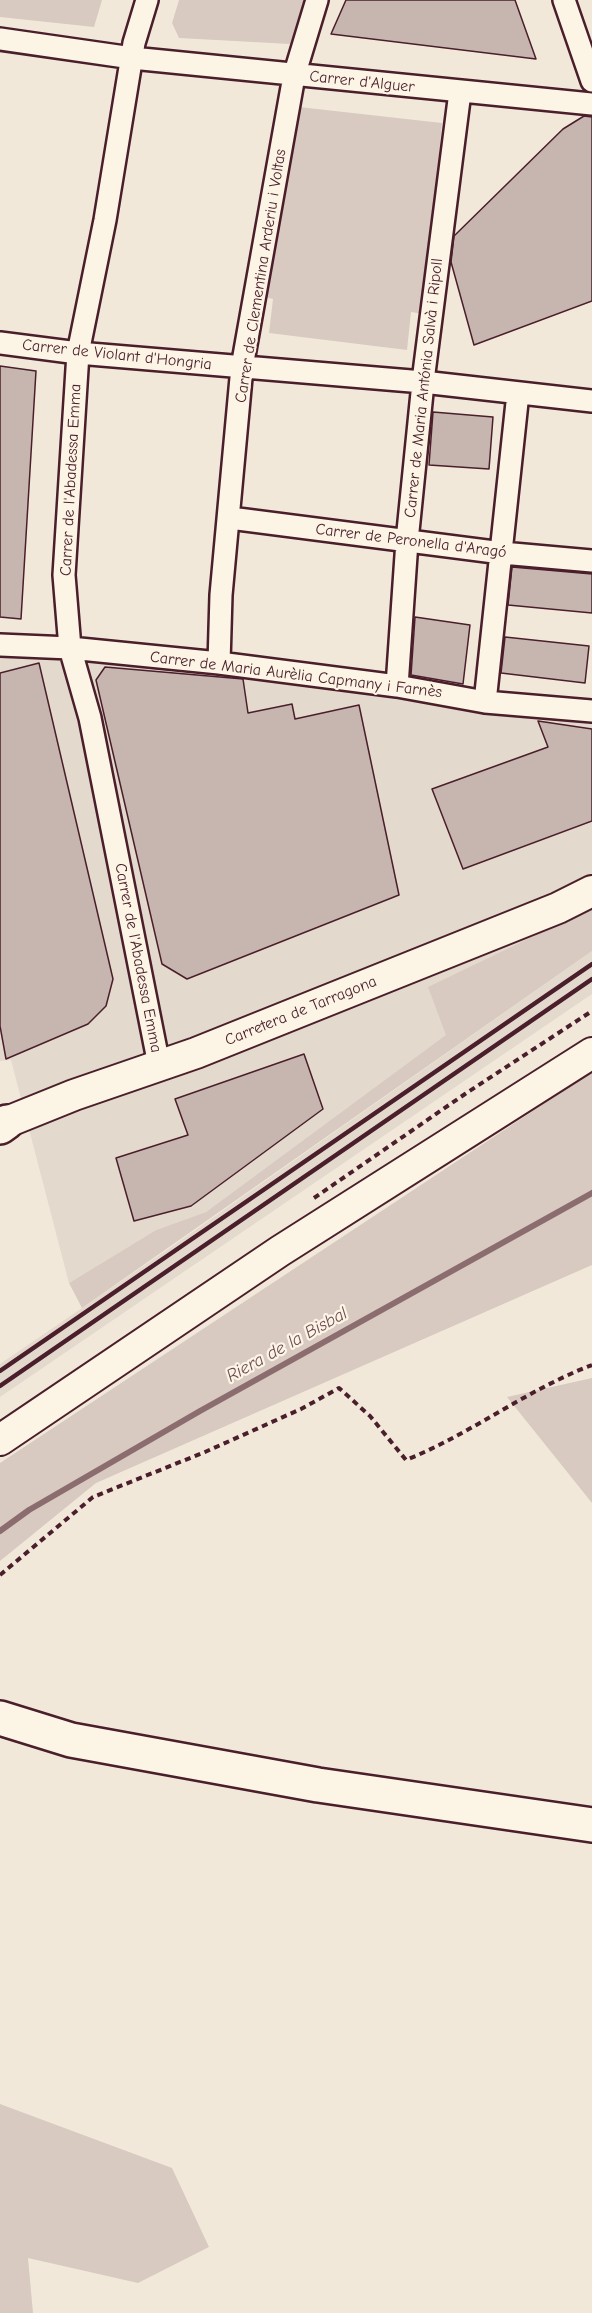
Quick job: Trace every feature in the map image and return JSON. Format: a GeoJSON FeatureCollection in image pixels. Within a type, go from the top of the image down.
{"type":"FeatureCollection","features":[{"type":"Feature","properties":{"kind":"highway"},"geometry":{"type":"LineString","coordinates":[[0,1718],[71,1740],[318,1785],[592,1825]]}},
{"type":"Feature","properties":{"kind":"street","name":"Carrer de l'Abadessa Emma"},"geometry":{"type":"LineString","coordinates":[[147,0],[132,58],[105,220],[78,353],[64,575],[70,648],[90,718],[159,1065]]}},
{"type":"Feature","properties":{"kind":"street","name":"Carrer de Clementina Arderiu i Voltas"},"geometry":{"type":"LineString","coordinates":[[219,663],[221,595],[230,518],[242,367],[294,75],[317,0]]}},
{"type":"Feature","properties":{"kind":"street"},"geometry":{"type":"LineString","coordinates":[[564,0],[592,81]]}},
{"type":"Feature","properties":{"kind":"street","name":"Carrer d'Alguer"},"geometry":{"type":"LineString","coordinates":[[0,39],[132,58],[592,104]]}},
{"type":"Feature","properties":{"kind":"street","name":"Carrer de Maria Antónia Salvà i Ripoll"},"geometry":{"type":"LineString","coordinates":[[397,686],[407,541],[423,382],[460,92]]}},
{"type":"Feature","properties":{"kind":"street","name":"Carrer de Violant d'Hongria"},"geometry":{"type":"LineString","coordinates":[[0,343],[78,353],[423,382],[592,401]]}},
{"type":"Feature","properties":{"kind":"street"},"geometry":{"type":"LineString","coordinates":[[485,702],[518,393]]}},
{"type":"Feature","properties":{"kind":"street","name":"Carrer de Peronella d'Aragó"},"geometry":{"type":"LineString","coordinates":[[230,518],[502,553],[592,561]]}},
{"type":"Feature","properties":{"kind":"street","name":"Carrer de Maria Aurèlia Capmany i Farnès"},"geometry":{"type":"LineString","coordinates":[[0,645],[70,648],[219,663],[397,686],[485,702],[592,711]]}},
{"type":"Feature","properties":{"kind":"street","name":"Carretera de Tarragona"},"geometry":{"type":"LineString","coordinates":[[2,1125],[196,1053],[536,917],[592,891]]}},
{"type":"Feature","properties":{"kind":"street"},"geometry":{"type":"LineString","coordinates":[[0,1440],[279,1251],[592,1053]]}},
{"type":"Feature","properties":{"kind":"path"},"geometry":{"type":"LineString","coordinates":[[0,1575],[93,1497],[205,1452],[301,1409],[339,1388],[370,1416],[406,1460],[437,1447],[552,1381],[592,1365]]}},
{"type":"Feature","properties":{"kind":"shaded area"},"geometry":{"type":"Polygon","coordinates":[[[0,0],[102,0],[94,27],[0,17],[0,0]]]}},
{"type":"Feature","properties":{"kind":"shaded area"},"geometry":{"type":"Polygon","coordinates":[[[179,0],[307,0],[290,44],[179,38],[172,23],[179,0]]]}},
{"type":"Feature","properties":{"kind":"shaded area"},"geometry":{"type":"Polygon","coordinates":[[[299,107],[442,123],[424,314],[411,312],[407,350],[269,333],[273,299],[261,296],[299,107]]]}},
{"type":"Feature","properties":{"kind":"shaded area"},"geometry":{"type":"Polygon","coordinates":[[[0,640],[428,683],[592,705],[592,908],[429,987],[447,1035],[206,1212],[156,1230],[69,1283],[11,1060],[0,1061],[0,640]]]}},
{"type":"Feature","properties":{"kind":"shaded area"},"geometry":{"type":"Polygon","coordinates":[[[592,908],[592,951],[82,1308],[69,1283],[156,1230],[206,1212],[446,1035],[428,987],[592,908]]]}},
{"type":"Feature","properties":{"kind":"shaded area"},"geometry":{"type":"Polygon","coordinates":[[[592,951],[592,994],[0,1397],[0,1364],[167,1250],[592,951]]]}},
{"type":"Feature","properties":{"kind":"shaded area"},"geometry":{"type":"Polygon","coordinates":[[[592,1072],[592,1265],[96,1483],[0,1561],[0,1463],[592,1072]]]}},
{"type":"Feature","properties":{"kind":"shaded area"},"geometry":{"type":"Polygon","coordinates":[[[592,1378],[592,1503],[507,1397],[592,1378]]]}},
{"type":"Feature","properties":{"kind":"shaded area"},"geometry":{"type":"Polygon","coordinates":[[[0,2104],[172,2168],[209,2247],[138,2283],[28,2258],[33,2313],[0,2313],[0,2104]]]}},
{"type":"Feature","properties":{"kind":"building"},"geometry":{"type":"Polygon","coordinates":[[[346,0],[515,0],[536,59],[331,34],[346,0]]]}},
{"type":"Feature","properties":{"kind":"building"},"geometry":{"type":"Polygon","coordinates":[[[584,116],[592,117],[592,301],[474,345],[451,262],[454,236],[563,129],[584,116]]]}},
{"type":"Feature","properties":{"kind":"building"},"geometry":{"type":"Polygon","coordinates":[[[0,366],[36,371],[21,619],[0,617],[0,366]]]}},
{"type":"Feature","properties":{"kind":"building"},"geometry":{"type":"Polygon","coordinates":[[[433,412],[493,417],[489,469],[429,465],[433,412]]]}},
{"type":"Feature","properties":{"kind":"building"},"geometry":{"type":"Polygon","coordinates":[[[512,567],[592,574],[592,613],[508,605],[512,567]]]}},
{"type":"Feature","properties":{"kind":"building"},"geometry":{"type":"Polygon","coordinates":[[[415,617],[470,625],[463,684],[411,675],[415,617]]]}},
{"type":"Feature","properties":{"kind":"building"},"geometry":{"type":"Polygon","coordinates":[[[505,637],[589,646],[585,683],[501,673],[505,637]]]}},
{"type":"Feature","properties":{"kind":"building"},"geometry":{"type":"Polygon","coordinates":[[[39,663],[113,979],[106,1006],[88,1024],[6,1059],[0,1026],[0,673],[39,663]]]}},
{"type":"Feature","properties":{"kind":"building"},"geometry":{"type":"Polygon","coordinates":[[[105,667],[243,679],[248,713],[292,704],[295,719],[359,705],[399,895],[187,979],[162,964],[96,680],[105,667]]]}},
{"type":"Feature","properties":{"kind":"building"},"geometry":{"type":"Polygon","coordinates":[[[538,721],[592,729],[592,821],[463,869],[432,789],[548,747],[538,721]]]}},
{"type":"Feature","properties":{"kind":"building"},"geometry":{"type":"Polygon","coordinates":[[[304,1054],[323,1109],[191,1206],[134,1221],[116,1158],[188,1135],[175,1099],[304,1054]]]}},
{"type":"Feature","properties":{"kind":"waterway","name":"Riera de la Bisbal"},"geometry":{"type":"LineString","coordinates":[[0,1531],[29,1510],[200,1411],[592,1193]]}},
{"type":"Feature","properties":{"kind":"railway"},"geometry":{"type":"LineString","coordinates":[[0,1371],[592,964]]}},
{"type":"Feature","properties":{"kind":"railway"},"geometry":{"type":"LineString","coordinates":[[0,1386],[592,979]]}}]}
